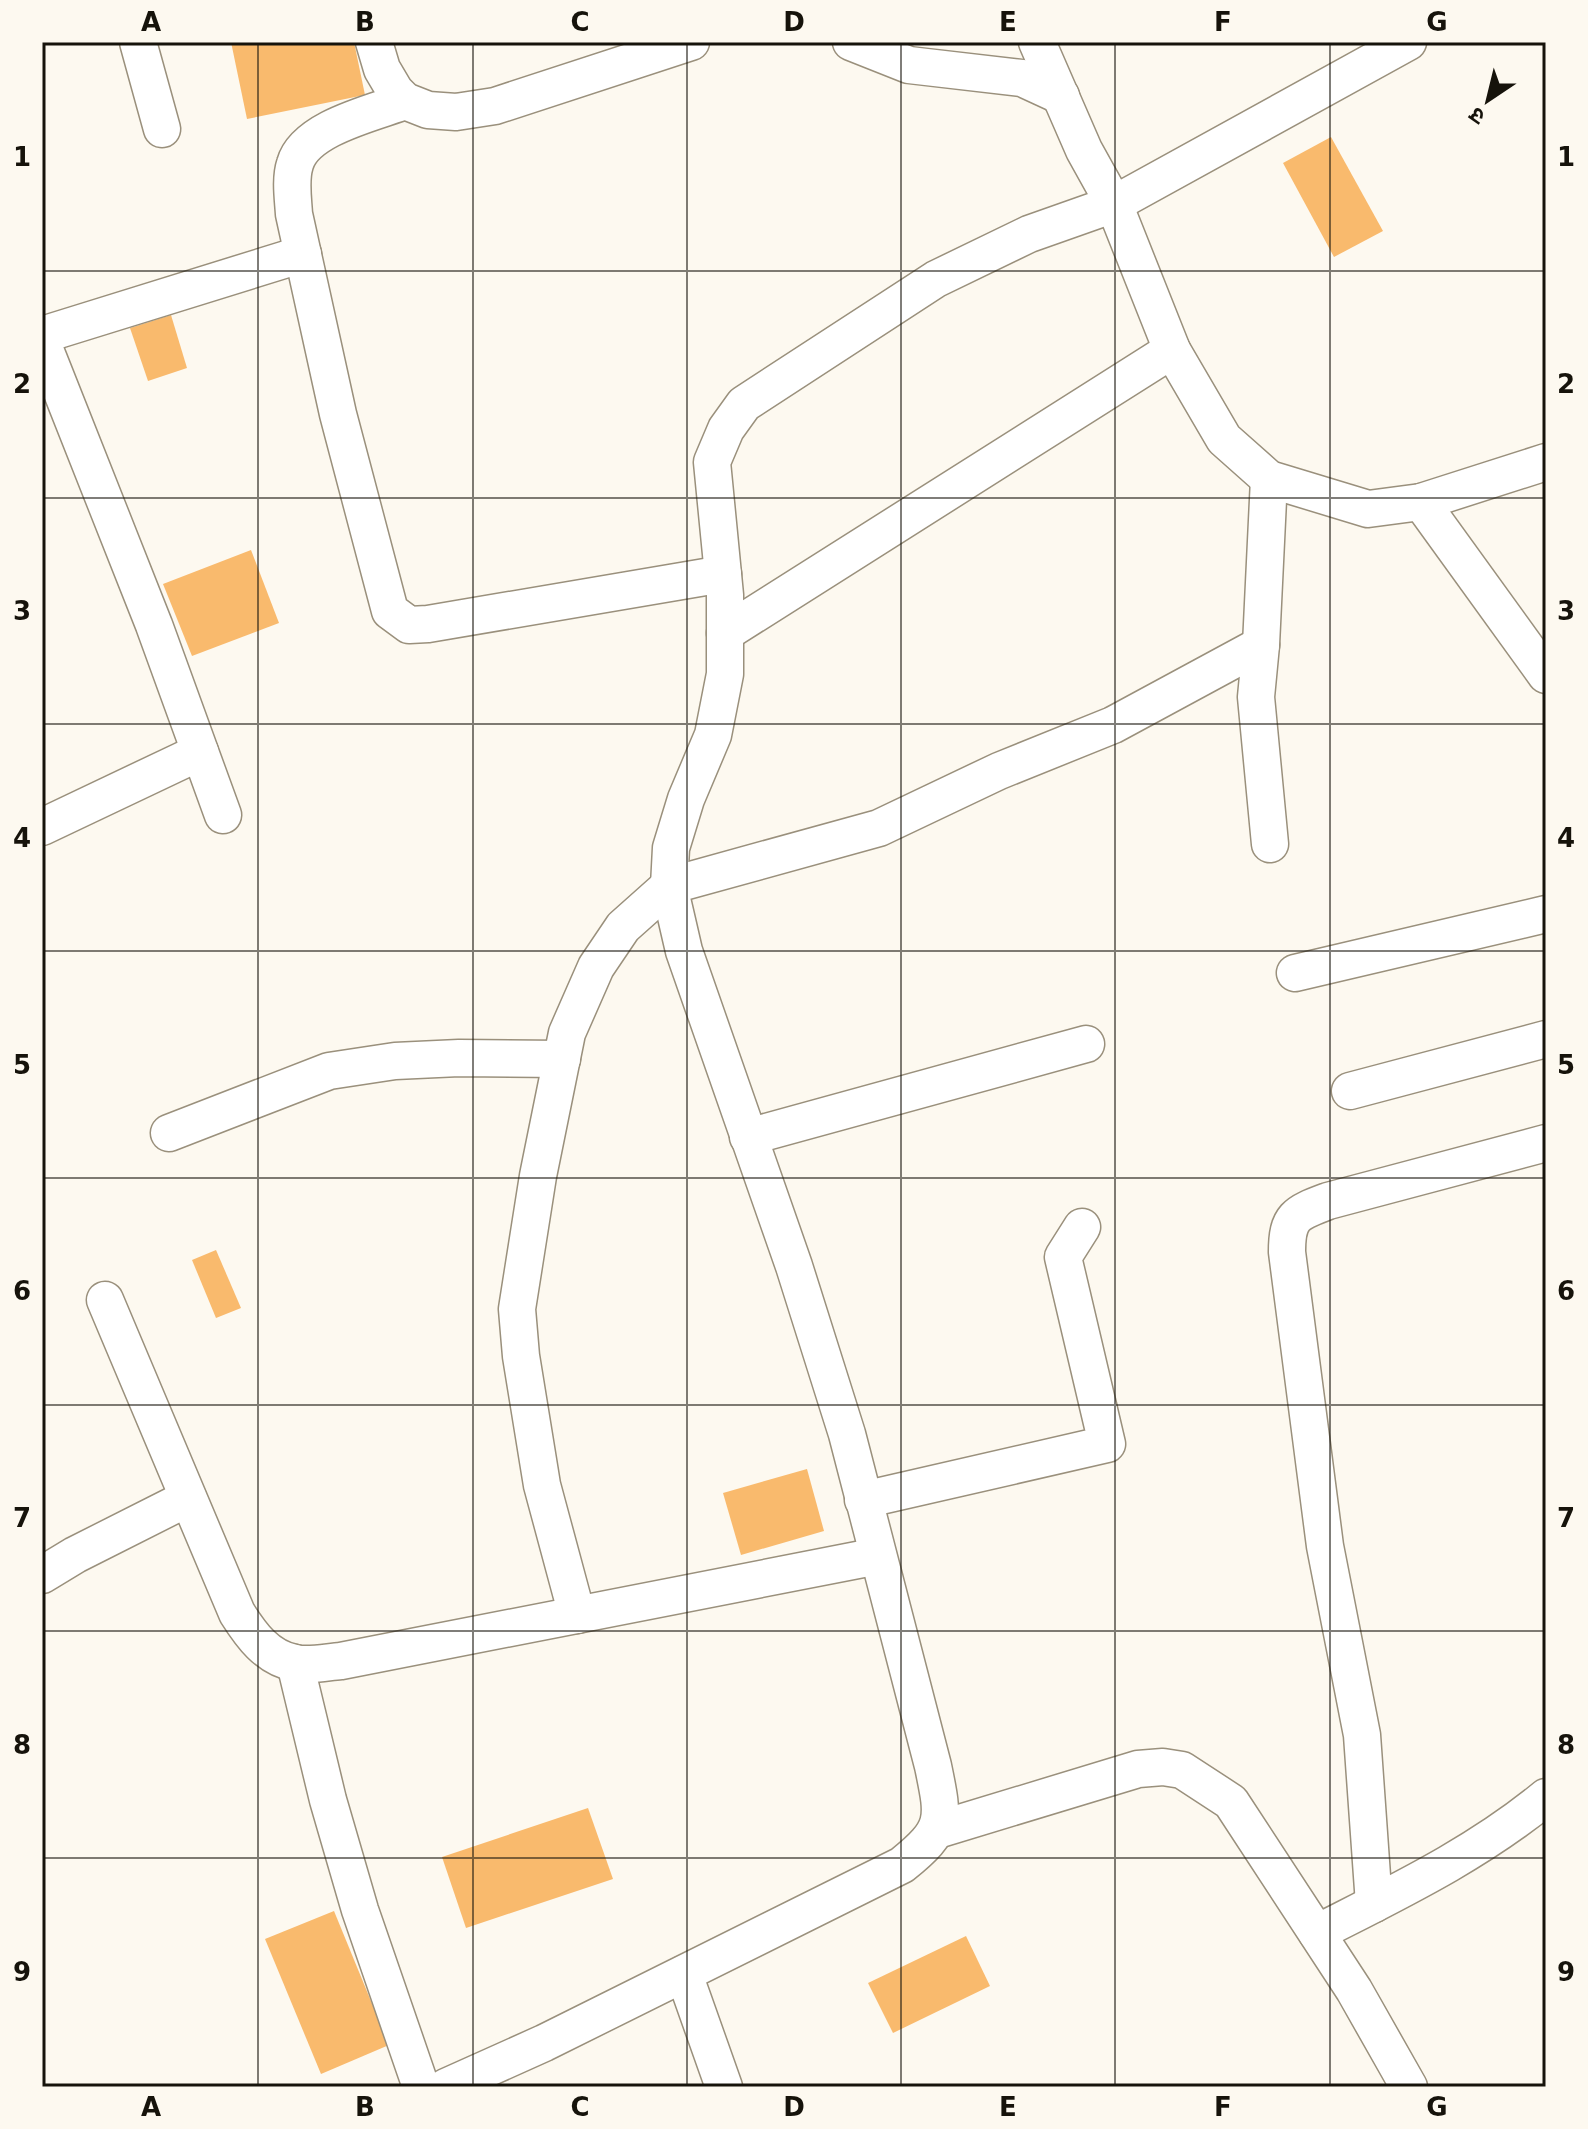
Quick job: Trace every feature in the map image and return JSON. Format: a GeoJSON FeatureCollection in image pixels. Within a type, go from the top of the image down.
{"type":"FeatureCollection","features":[{"type":"Feature","properties":{"kind":"street"},"geometry":{"type":"LineString","coordinates":[[138,42],[162,129]]}},
{"type":"Feature","properties":{"kind":"street"},"geometry":{"type":"LineString","coordinates":[[374,42],[382,69],[405,101],[428,110],[456,112],[495,106],[691,42]]}},
{"type":"Feature","properties":{"kind":"street"},"geometry":{"type":"LineString","coordinates":[[851,42],[909,65],[1022,78],[1061,96]]}},
{"type":"Feature","properties":{"kind":"street"},"geometry":{"type":"LineString","coordinates":[[1037,42],[1084,150],[1114,204],[1172,350],[1224,439],[1269,479],[1368,509],[1421,502],[1546,462]]}},
{"type":"Feature","properties":{"kind":"street"},"geometry":{"type":"LineString","coordinates":[[446,2087],[544,2043],[902,1865],[924,1847],[937,1830],[942,1809],[847,1434],[794,1266],[684,951],[669,886],[671,848],[686,799],[713,735],[725,674],[723,574],[712,462],[726,429],[744,404],[936,279],[1029,234],[1114,204],[1408,42]]}},
{"type":"Feature","properties":{"kind":"street"},"geometry":{"type":"LineString","coordinates":[[405,101],[324,132],[304,146],[295,164],[292,186],[294,214],[338,414],[390,611],[409,625],[428,624],[723,574]]}},
{"type":"Feature","properties":{"kind":"street"},"geometry":{"type":"LineString","coordinates":[[42,335],[303,254]]}},
{"type":"Feature","properties":{"kind":"street"},"geometry":{"type":"LineString","coordinates":[[42,342],[154,625],[223,815]]}},
{"type":"Feature","properties":{"kind":"street"},"geometry":{"type":"LineString","coordinates":[[725,633],[1172,350]]}},
{"type":"Feature","properties":{"kind":"street"},"geometry":{"type":"LineString","coordinates":[[1269,479],[1256,697],[1270,844]]}},
{"type":"Feature","properties":{"kind":"street"},"geometry":{"type":"LineString","coordinates":[[1421,502],[1546,675]]}},
{"type":"Feature","properties":{"kind":"street"},"geometry":{"type":"LineString","coordinates":[[577,1615],[542,1485],[521,1356],[517,1309],[538,1176],[567,1033],[596,967],[623,927],[669,886],[879,828],[999,771],[1113,725],[1261,645]]}},
{"type":"Feature","properties":{"kind":"street"},"geometry":{"type":"LineString","coordinates":[[42,827],[200,752]]}},
{"type":"Feature","properties":{"kind":"street"},"geometry":{"type":"LineString","coordinates":[[1295,973],[1546,914]]}},
{"type":"Feature","properties":{"kind":"street"},"geometry":{"type":"LineString","coordinates":[[1350,1091],[1546,1039]]}},
{"type":"Feature","properties":{"kind":"street"},"geometry":{"type":"LineString","coordinates":[[748,1137],[1086,1044]]}},
{"type":"Feature","properties":{"kind":"street"},"geometry":{"type":"LineString","coordinates":[[169,1133],[329,1071],[395,1061],[562,1059]]}},
{"type":"Feature","properties":{"kind":"street"},"geometry":{"type":"LineString","coordinates":[[1374,1904],[1362,1735],[1325,1546],[1287,1252],[1287,1229],[1301,1211],[1328,1201],[1546,1143]]}},
{"type":"Feature","properties":{"kind":"street"},"geometry":{"type":"LineString","coordinates":[[863,1500],[1107,1444],[1063,1257],[1082,1227]]}},
{"type":"Feature","properties":{"kind":"street"},"geometry":{"type":"LineString","coordinates":[[105,1300],[237,1613],[252,1637],[271,1653],[295,1663],[341,1661],[878,1556]]}},
{"type":"Feature","properties":{"kind":"street"},"geometry":{"type":"LineString","coordinates":[[42,1575],[188,1498]]}},
{"type":"Feature","properties":{"kind":"street"},"geometry":{"type":"LineString","coordinates":[[295,1663],[328,1800],[360,1910],[421,2087]]}},
{"type":"Feature","properties":{"kind":"street"},"geometry":{"type":"LineString","coordinates":[[937,1830],[1138,1769],[1163,1767],[1182,1770],[1231,1802],[1317,1933],[1409,2087]]}},
{"type":"Feature","properties":{"kind":"street"},"geometry":{"type":"LineString","coordinates":[[1317,1933],[1471,1852],[1546,1797]]}},
{"type":"Feature","properties":{"kind":"street"},"geometry":{"type":"LineString","coordinates":[[684,1974],[724,2087]]}},
{"type":"Feature","properties":{"kind":"building"},"geometry":{"type":"Polygon","coordinates":[[[231,42],[354,42],[365,95],[247,119],[231,42]]]}},
{"type":"Feature","properties":{"kind":"building"},"geometry":{"type":"Polygon","coordinates":[[[1331,137],[1383,231],[1334,257],[1283,163],[1331,137]]]}},
{"type":"Feature","properties":{"kind":"building"},"geometry":{"type":"Polygon","coordinates":[[[171,315],[187,368],[148,381],[130,328],[171,315]]]}},
{"type":"Feature","properties":{"kind":"building"},"geometry":{"type":"Polygon","coordinates":[[[251,550],[279,623],[192,656],[163,584],[251,550]]]}},
{"type":"Feature","properties":{"kind":"building"},"geometry":{"type":"Polygon","coordinates":[[[216,1250],[241,1308],[216,1318],[192,1260],[216,1250]]]}},
{"type":"Feature","properties":{"kind":"building"},"geometry":{"type":"Polygon","coordinates":[[[807,1469],[824,1531],[741,1555],[723,1493],[807,1469]]]}},
{"type":"Feature","properties":{"kind":"building"},"geometry":{"type":"Polygon","coordinates":[[[588,1808],[613,1879],[466,1928],[442,1857],[588,1808]]]}},
{"type":"Feature","properties":{"kind":"building"},"geometry":{"type":"Polygon","coordinates":[[[334,1911],[389,2045],[321,2074],[265,1939],[334,1911]]]}},
{"type":"Feature","properties":{"kind":"building"},"geometry":{"type":"Polygon","coordinates":[[[966,1936],[990,1986],[893,2033],[868,1983],[966,1936]]]}}]}
